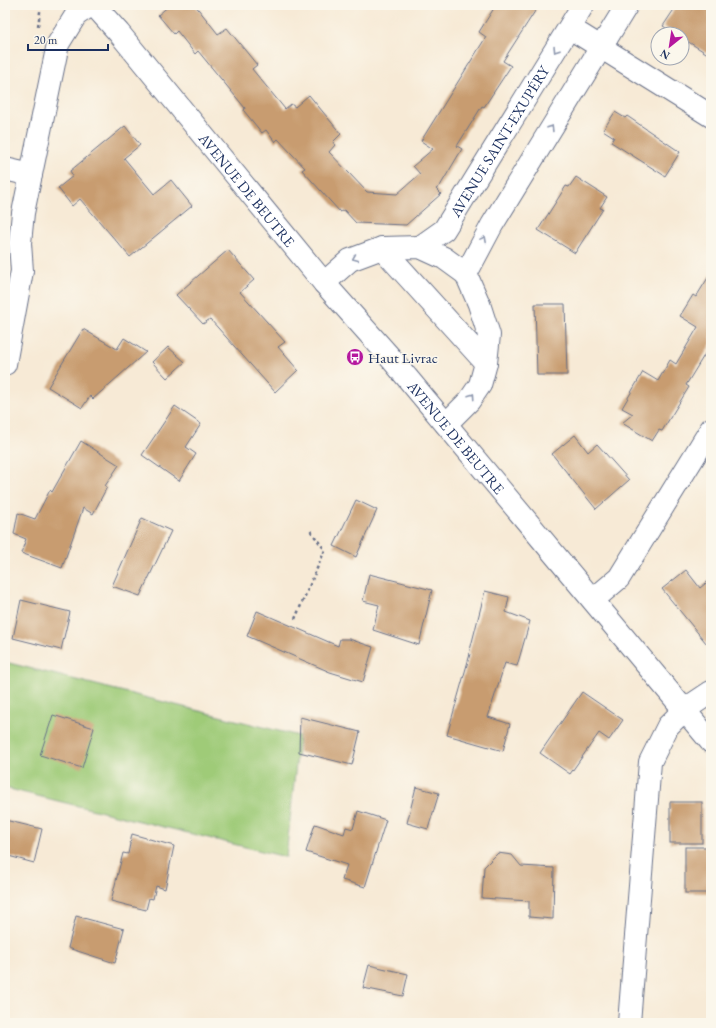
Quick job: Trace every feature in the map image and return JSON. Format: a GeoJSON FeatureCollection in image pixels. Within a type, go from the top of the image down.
{"type":"FeatureCollection","features":[{"type":"Feature","properties":{"kind":"street"},"geometry":{"type":"LineString","coordinates":[[5,364],[22,271],[20,243],[23,213],[58,44],[76,14],[93,5]]}},
{"type":"Feature","properties":{"kind":"street","name":"AVENUE DE BEUTRE"},"geometry":{"type":"LineString","coordinates":[[93,5],[119,33],[324,283],[446,424],[711,742]]}},
{"type":"Feature","properties":{"kind":"street","name":"AVENUE SAINT-EXUPÉRY"},"geometry":{"type":"LineString","coordinates":[[420,247],[444,230],[583,5]]}},
{"type":"Feature","properties":{"kind":"street"},"geometry":{"type":"LineString","coordinates":[[466,274],[492,225],[627,5]]}},
{"type":"Feature","properties":{"kind":"street"},"geometry":{"type":"LineString","coordinates":[[570,28],[711,116]]}},
{"type":"Feature","properties":{"kind":"street"},"geometry":{"type":"LineString","coordinates":[[5,170],[31,175]]}},
{"type":"Feature","properties":{"kind":"street"},"geometry":{"type":"LineString","coordinates":[[324,283],[350,260],[382,248],[420,247],[444,258],[466,274],[479,304],[488,335],[486,363],[480,385],[469,401],[446,424]]}},
{"type":"Feature","properties":{"kind":"street"},"geometry":{"type":"LineString","coordinates":[[382,248],[486,363]]}},
{"type":"Feature","properties":{"kind":"street"},"geometry":{"type":"LineString","coordinates":[[594,600],[619,578],[711,429]]}},
{"type":"Feature","properties":{"kind":"street"},"geometry":{"type":"LineString","coordinates":[[629,1023],[650,762],[668,726],[684,710],[711,692]]}},
{"type":"Feature","properties":{"kind":"path"},"geometry":{"type":"LineString","coordinates":[[295,619],[325,550],[309,529]]}},
{"type":"Feature","properties":{"kind":"green space"},"geometry":{"type":"Polygon","coordinates":[[[5,662],[299,736],[286,857],[5,788],[5,662]]]}},
{"type":"Feature","properties":{"kind":"building"},"geometry":{"type":"Polygon","coordinates":[[[170,5],[195,5],[218,34],[227,28],[257,65],[252,69],[285,109],[291,104],[295,107],[309,95],[341,134],[333,142],[335,145],[329,152],[367,192],[397,194],[420,174],[413,166],[433,149],[421,141],[486,37],[479,32],[496,5],[539,5],[503,61],[511,66],[484,107],[482,106],[457,146],[462,149],[440,186],[436,189],[441,194],[406,225],[356,223],[344,210],[340,212],[302,170],[305,168],[278,139],[275,142],[266,130],[262,133],[244,111],[245,108],[198,51],[195,54],[177,31],[174,34],[158,15],[170,5]]]}},
{"type":"Feature","properties":{"kind":"building"},"geometry":{"type":"Polygon","coordinates":[[[677,5],[711,5],[711,56],[690,43],[690,26],[663,26],[677,5]]]}},
{"type":"Feature","properties":{"kind":"building"},"geometry":{"type":"Polygon","coordinates":[[[615,112],[625,118],[627,116],[680,152],[665,176],[611,142],[614,137],[603,130],[615,112]]]}},
{"type":"Feature","properties":{"kind":"building"},"geometry":{"type":"Polygon","coordinates":[[[125,126],[140,145],[124,158],[154,194],[171,180],[192,206],[130,257],[80,199],[72,206],[58,188],[73,176],[70,171],[125,126]]]}},
{"type":"Feature","properties":{"kind":"building"},"geometry":{"type":"Polygon","coordinates":[[[576,177],[607,197],[600,208],[603,209],[575,253],[538,230],[566,186],[569,187],[576,177]]]}},
{"type":"Feature","properties":{"kind":"building"},"geometry":{"type":"Polygon","coordinates":[[[228,250],[254,280],[240,292],[285,342],[278,347],[298,370],[275,392],[210,319],[203,324],[176,295],[228,250]]]}},
{"type":"Feature","properties":{"kind":"building"},"geometry":{"type":"Polygon","coordinates":[[[711,273],[711,344],[686,385],[689,387],[662,431],[659,430],[652,441],[622,423],[633,414],[622,408],[643,372],[658,381],[670,360],[676,364],[698,327],[680,316],[693,295],[696,297],[711,273]]]}},
{"type":"Feature","properties":{"kind":"building"},"geometry":{"type":"Polygon","coordinates":[[[535,304],[565,304],[567,375],[537,375],[535,304]]]}},
{"type":"Feature","properties":{"kind":"building"},"geometry":{"type":"Polygon","coordinates":[[[83,329],[117,349],[124,338],[146,352],[93,399],[90,396],[82,408],[48,387],[83,329]]]}},
{"type":"Feature","properties":{"kind":"building"},"geometry":{"type":"Polygon","coordinates":[[[168,347],[185,362],[167,378],[152,362],[168,347]]]}},
{"type":"Feature","properties":{"kind":"building"},"geometry":{"type":"Polygon","coordinates":[[[175,406],[201,424],[186,447],[196,454],[179,481],[142,455],[175,406]]]}},
{"type":"Feature","properties":{"kind":"building"},"geometry":{"type":"Polygon","coordinates":[[[575,435],[588,452],[597,444],[629,480],[596,509],[552,454],[575,435]]]}},
{"type":"Feature","properties":{"kind":"building"},"geometry":{"type":"Polygon","coordinates":[[[81,441],[119,465],[105,486],[107,487],[93,514],[83,508],[62,568],[21,553],[26,539],[14,534],[18,513],[35,519],[50,490],[52,492],[81,441]]]}},
{"type":"Feature","properties":{"kind":"building"},"geometry":{"type":"Polygon","coordinates":[[[356,500],[377,510],[356,557],[334,546],[356,500]]]}},
{"type":"Feature","properties":{"kind":"building"},"geometry":{"type":"Polygon","coordinates":[[[142,518],[171,531],[140,596],[112,586],[142,518]]]}},
{"type":"Feature","properties":{"kind":"building"},"geometry":{"type":"Polygon","coordinates":[[[686,570],[700,588],[711,579],[711,649],[662,589],[686,570]]]}},
{"type":"Feature","properties":{"kind":"building"},"geometry":{"type":"Polygon","coordinates":[[[369,574],[432,590],[419,645],[373,630],[379,605],[363,601],[369,574]]]}},
{"type":"Feature","properties":{"kind":"building"},"geometry":{"type":"Polygon","coordinates":[[[485,591],[509,597],[506,612],[530,621],[517,666],[505,663],[488,717],[510,724],[503,751],[447,735],[470,654],[485,591]]]}},
{"type":"Feature","properties":{"kind":"building"},"geometry":{"type":"Polygon","coordinates":[[[21,600],[70,612],[61,650],[13,638],[21,600]]]}},
{"type":"Feature","properties":{"kind":"building"},"geometry":{"type":"Polygon","coordinates":[[[257,611],[338,646],[340,639],[349,639],[373,647],[363,682],[330,672],[247,636],[257,611]]]}},
{"type":"Feature","properties":{"kind":"building"},"geometry":{"type":"Polygon","coordinates":[[[582,692],[623,720],[609,740],[599,733],[570,774],[540,753],[582,692]]]}},
{"type":"Feature","properties":{"kind":"building"},"geometry":{"type":"Polygon","coordinates":[[[53,715],[94,728],[82,768],[40,755],[53,715]]]}},
{"type":"Feature","properties":{"kind":"building"},"geometry":{"type":"Polygon","coordinates":[[[300,717],[360,732],[352,765],[299,752],[300,717]]]}},
{"type":"Feature","properties":{"kind":"building"},"geometry":{"type":"Polygon","coordinates":[[[416,787],[439,793],[428,829],[407,823],[416,787]]]}},
{"type":"Feature","properties":{"kind":"building"},"geometry":{"type":"Polygon","coordinates":[[[670,802],[702,802],[702,843],[670,843],[670,802]]]}},
{"type":"Feature","properties":{"kind":"building"},"geometry":{"type":"Polygon","coordinates":[[[358,811],[386,820],[365,887],[342,880],[347,865],[306,852],[315,824],[344,834],[346,827],[353,829],[358,811]]]}},
{"type":"Feature","properties":{"kind":"building"},"geometry":{"type":"Polygon","coordinates":[[[5,820],[42,829],[34,863],[5,855],[5,820]]]}},
{"type":"Feature","properties":{"kind":"building"},"geometry":{"type":"Polygon","coordinates":[[[132,834],[174,846],[165,889],[156,886],[153,899],[149,898],[146,910],[111,901],[123,853],[128,854],[132,834]]]}},
{"type":"Feature","properties":{"kind":"building"},"geometry":{"type":"Polygon","coordinates":[[[685,847],[711,847],[711,893],[685,893],[685,847]]]}},
{"type":"Feature","properties":{"kind":"building"},"geometry":{"type":"Polygon","coordinates":[[[498,853],[512,855],[521,866],[554,868],[553,919],[529,917],[529,901],[482,898],[484,867],[498,853]]]}},
{"type":"Feature","properties":{"kind":"building"},"geometry":{"type":"Polygon","coordinates":[[[76,916],[124,929],[115,963],[68,948],[76,916]]]}},
{"type":"Feature","properties":{"kind":"building"},"geometry":{"type":"Polygon","coordinates":[[[369,965],[408,974],[403,996],[363,988],[369,965]]]}},
{"type":"Feature","properties":{"kind":"place","name":"Haut Livrac"},"geometry":{"type":"Point","coordinates":[355,357]}}]}
